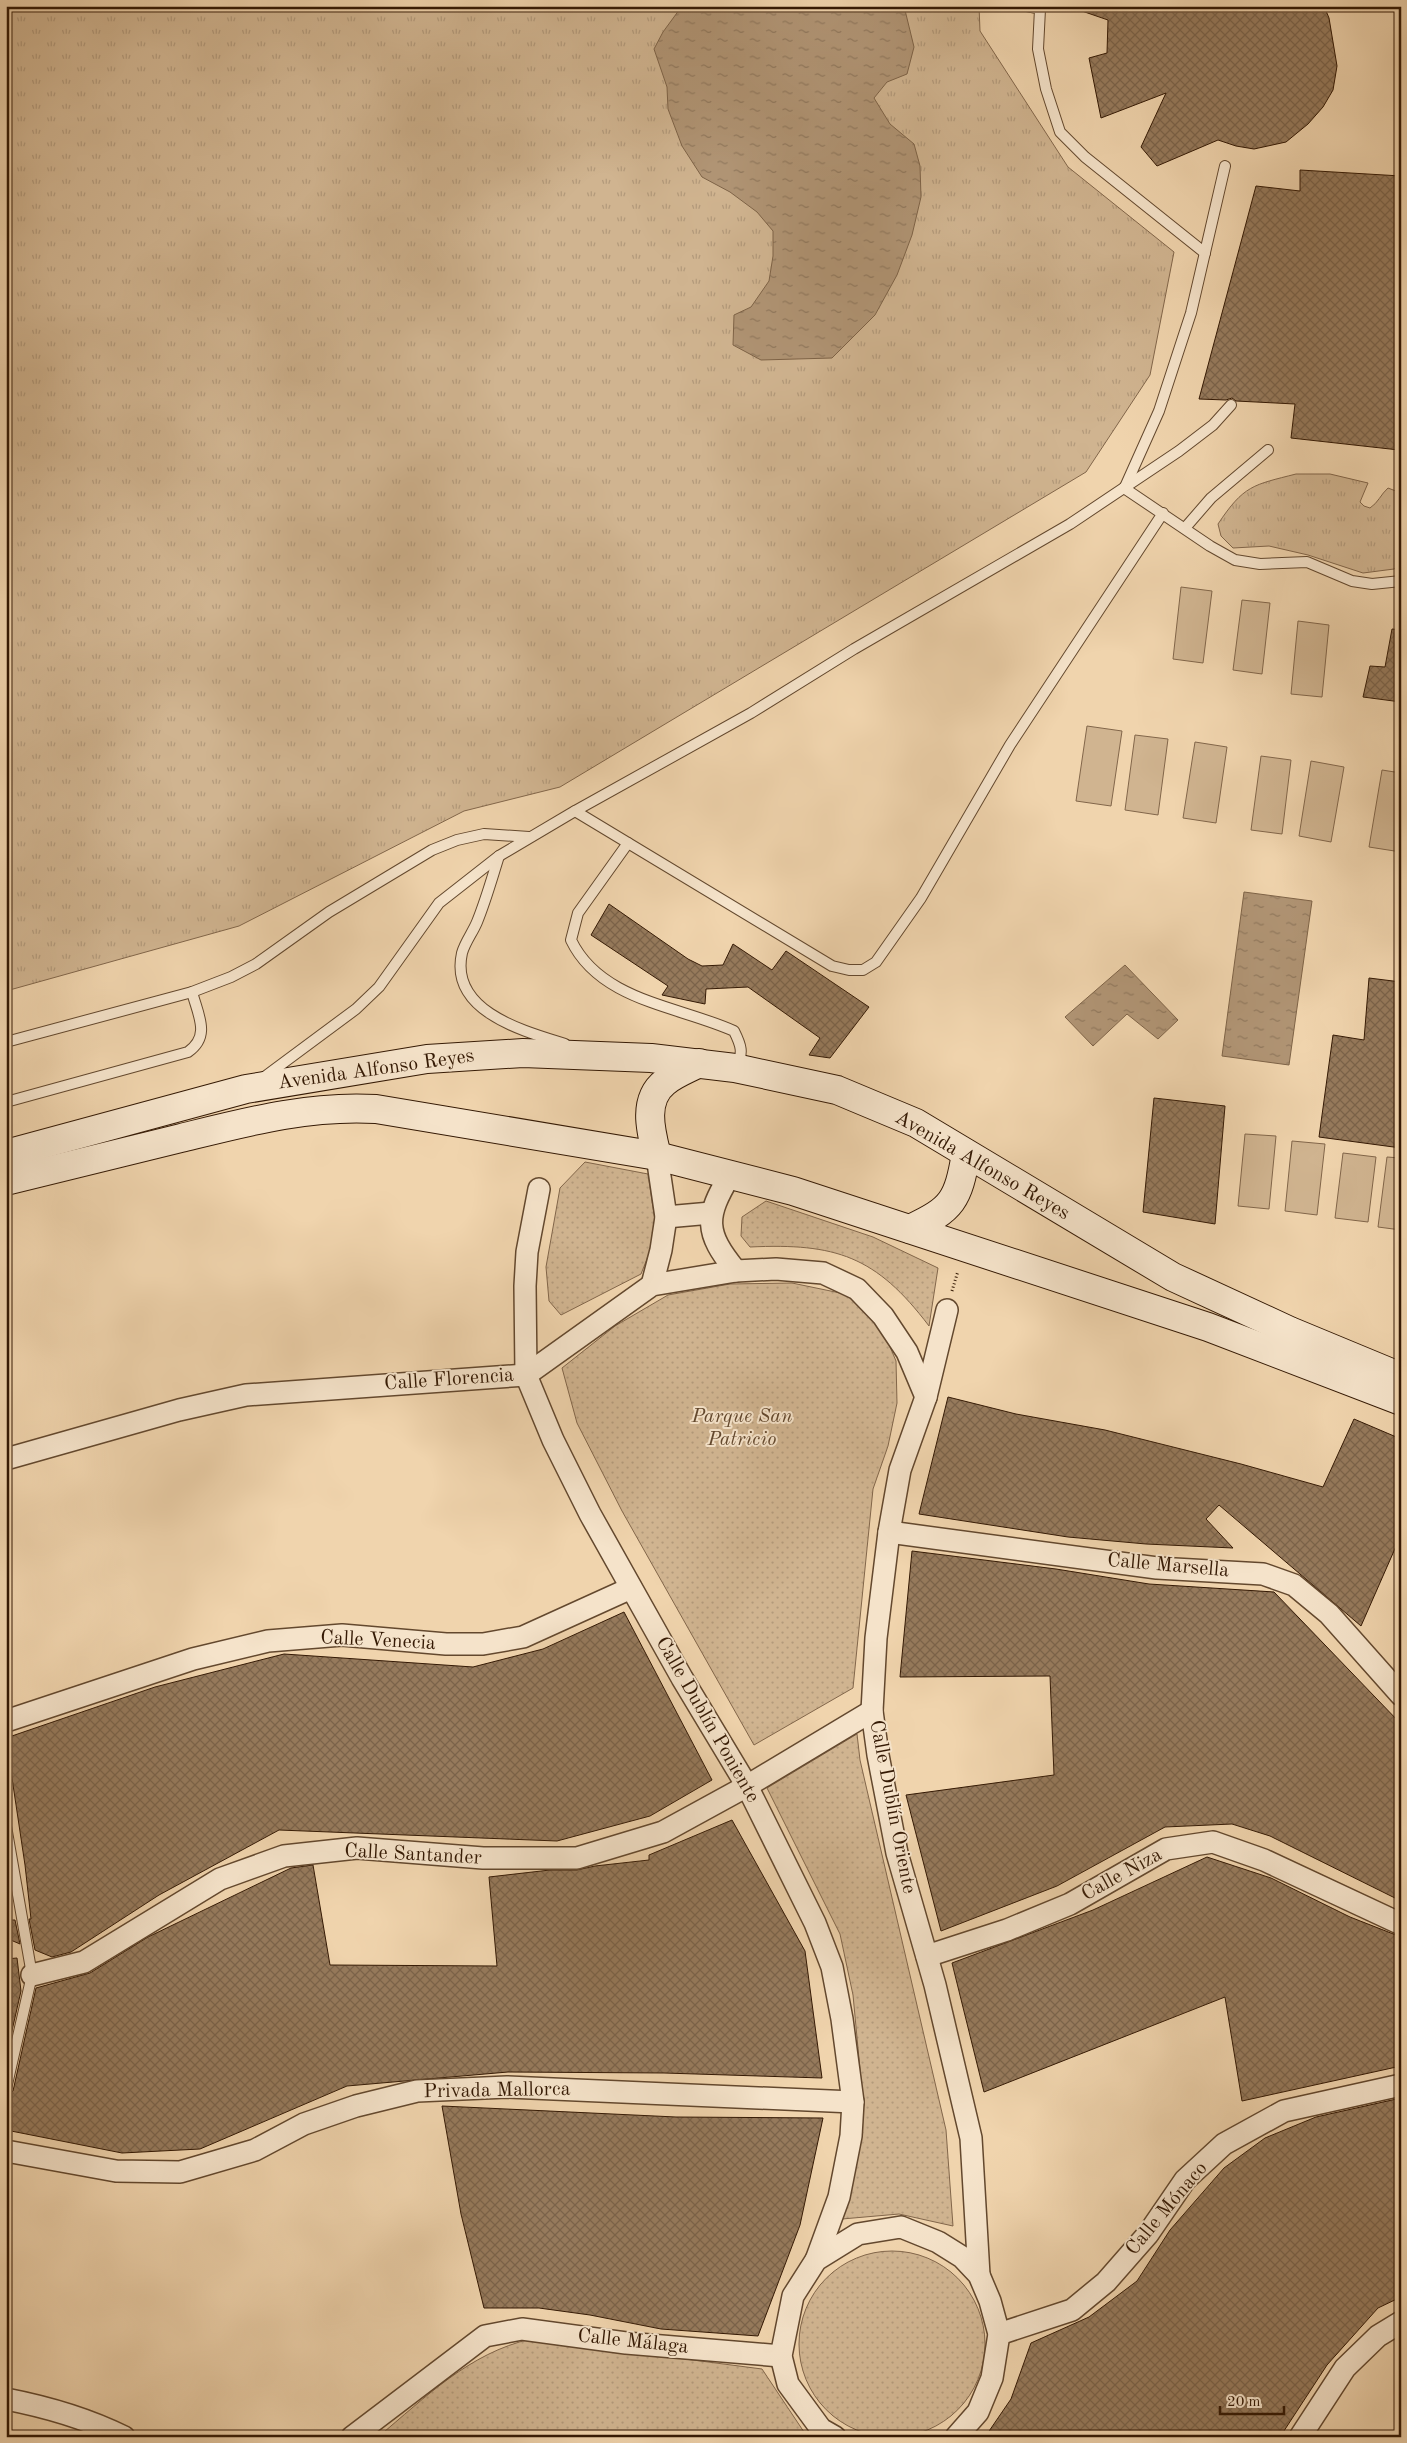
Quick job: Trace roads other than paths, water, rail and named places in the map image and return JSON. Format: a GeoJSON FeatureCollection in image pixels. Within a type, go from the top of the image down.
{"type":"FeatureCollection","features":[{"type":"Feature","properties":{"kind":"main road","name":"Avenida Alfonso Reyes"},"geometry":{"type":"LineString","coordinates":[[6,1154],[246,1089],[427,1059],[523,1052],[599,1055],[699,1063],[735,1068],[837,1090],[916,1123],[1173,1277],[1290,1331],[1401,1377]]}},
{"type":"Feature","properties":{"kind":"main road"},"geometry":{"type":"LineString","coordinates":[[657,1156],[650,1127],[650,1110],[654,1095],[664,1082],[699,1063]]}},
{"type":"Feature","properties":{"kind":"main road","name":"Avenida Alfonso Reyes"},"geometry":{"type":"LineString","coordinates":[[6,1181],[253,1120],[342,1107],[376,1109],[657,1156],[793,1191],[1208,1327],[1401,1401]]}},
{"type":"Feature","properties":{"kind":"main road"},"geometry":{"type":"LineString","coordinates":[[910,1229],[936,1217],[953,1201],[960,1184],[966,1154]]}},
{"type":"Feature","properties":{"kind":"street"},"geometry":{"type":"LineString","coordinates":[[652,1285],[661,1250],[666,1217],[657,1156]]}},
{"type":"Feature","properties":{"kind":"street"},"geometry":{"type":"LineString","coordinates":[[730,1175],[711,1213],[714,1237],[721,1253],[736,1271]]}},
{"type":"Feature","properties":{"kind":"street","name":"Calle Dublín Poniente"},"geometry":{"type":"LineString","coordinates":[[539,1189],[526,1269],[526,1374],[553,1440],[590,1514],[747,1786],[815,1923],[832,1967],[842,2019],[853,2102],[851,2136],[840,2197],[816,2260]]}},
{"type":"Feature","properties":{"kind":"street"},"geometry":{"type":"LineString","coordinates":[[666,1217],[711,1213]]}},
{"type":"Feature","properties":{"kind":"street","name":"Calle Florencia"},"geometry":{"type":"LineString","coordinates":[[6,1459],[179,1410],[246,1395],[526,1374],[652,1285],[736,1271],[776,1269],[823,1273],[857,1289],[883,1316],[907,1352],[926,1397]]}},
{"type":"Feature","properties":{"kind":"street","name":"Calle Dublín Oriente"},"geometry":{"type":"LineString","coordinates":[[947,1310],[926,1397],[900,1470],[889,1532],[876,1638],[872,1711],[878,1755],[897,1853],[927,1956],[958,2076],[971,2138],[979,2275],[990,2301],[999,2334],[992,2378],[978,2412],[956,2437]]}},
{"type":"Feature","properties":{"kind":"street","name":"Calle Marsella"},"geometry":{"type":"LineString","coordinates":[[889,1532],[1157,1568],[1263,1574],[1294,1585],[1328,1614],[1401,1695]]}},
{"type":"Feature","properties":{"kind":"street","name":"Calle Venecia"},"geometry":{"type":"LineString","coordinates":[[6,1721],[193,1659],[268,1641],[342,1635],[446,1644],[483,1644],[523,1637],[631,1588]]}},
{"type":"Feature","properties":{"kind":"street","name":"Calle Santander"},"geometry":{"type":"LineString","coordinates":[[32,1976],[84,1962],[220,1879],[284,1856],[357,1848],[483,1858],[577,1858],[662,1832],[747,1786],[872,1711]]}},
{"type":"Feature","properties":{"kind":"street","name":"Calle Niza"},"geometry":{"type":"LineString","coordinates":[[927,1956],[1007,1930],[1070,1904],[1166,1849],[1213,1842],[1264,1860],[1401,1924]]}},
{"type":"Feature","properties":{"kind":"street","name":"Calle Mónaco"},"geometry":{"type":"LineString","coordinates":[[999,2334],[1072,2310],[1106,2282],[1148,2234],[1185,2180],[1224,2144],[1284,2111],[1401,2085]]}},
{"type":"Feature","properties":{"kind":"street","name":"Privada Mallorca"},"geometry":{"type":"LineString","coordinates":[[6,2151],[116,2171],[180,2172],[255,2150],[304,2124],[356,2106],[417,2091],[507,2087],[853,2102]]}},
{"type":"Feature","properties":{"kind":"street","name":"Calle Dublín Oriente"},"geometry":{"type":"LineString","coordinates":[[781,2356],[793,2296],[816,2260],[858,2234],[901,2227],[946,2247],[962,2257],[979,2275]]}},
{"type":"Feature","properties":{"kind":"street"},"geometry":{"type":"LineString","coordinates":[[1300,2437],[1345,2368],[1378,2336],[1401,2322]]}},
{"type":"Feature","properties":{"kind":"street","name":"Calle Málaga"},"geometry":{"type":"LineString","coordinates":[[352,2437],[485,2336],[522,2329],[626,2343],[781,2356]]}},
{"type":"Feature","properties":{"kind":"street"},"geometry":{"type":"LineString","coordinates":[[781,2356],[788,2384],[821,2429],[835,2437]]}},
{"type":"Feature","properties":{"kind":"street"},"geometry":{"type":"LineString","coordinates":[[6,2399],[34,2404],[95,2422],[124,2437]]}},
{"type":"Feature","properties":{"kind":"lane"},"geometry":{"type":"LineString","coordinates":[[1026,6],[1041,8],[1038,49],[1046,89],[1060,132],[1085,157],[1205,253]]}},
{"type":"Feature","properties":{"kind":"lane"},"geometry":{"type":"LineString","coordinates":[[1124,488],[1159,411],[1191,313],[1225,166]]}},
{"type":"Feature","properties":{"kind":"lane"},"geometry":{"type":"LineString","coordinates":[[246,1089],[356,1009],[379,986],[439,903],[499,856],[574,811],[751,713],[854,649],[1070,524],[1214,425],[1232,405]]}},
{"type":"Feature","properties":{"kind":"lane"},"geometry":{"type":"LineString","coordinates":[[1185,528],[1211,498],[1268,450]]}},
{"type":"Feature","properties":{"kind":"lane"},"geometry":{"type":"LineString","coordinates":[[1124,488],[1235,560],[1260,564],[1307,562],[1352,581],[1372,584],[1401,581]]}},
{"type":"Feature","properties":{"kind":"lane"},"geometry":{"type":"LineString","coordinates":[[574,811],[832,966],[849,970],[863,970],[876,962],[921,898],[1010,745],[1162,513]]}},
{"type":"Feature","properties":{"kind":"lane"},"geometry":{"type":"LineString","coordinates":[[6,1042],[192,992],[231,977],[256,964],[329,912],[432,850],[457,840],[484,834],[529,837]]}},
{"type":"Feature","properties":{"kind":"lane"},"geometry":{"type":"LineString","coordinates":[[628,843],[578,913],[571,940],[579,957],[615,987],[734,1031],[742,1047],[740,1059],[735,1068]]}},
{"type":"Feature","properties":{"kind":"lane"},"geometry":{"type":"LineString","coordinates":[[499,856],[477,923],[462,952],[460,974],[467,993],[483,1010],[533,1034],[599,1055]]}},
{"type":"Feature","properties":{"kind":"lane"},"geometry":{"type":"LineString","coordinates":[[6,1102],[188,1052],[198,1045],[202,1033],[192,992]]}},
{"type":"Feature","properties":{"kind":"lane"},"geometry":{"type":"LineString","coordinates":[[6,1826],[32,1976],[6,2089]]}},
{"type":"Feature","properties":{"kind":"water"},"geometry":{"type":"Polygon","coordinates":[[[682,6],[904,6],[914,47],[907,74],[887,82],[874,98],[890,124],[914,144],[920,166],[921,197],[912,235],[897,275],[875,315],[832,358],[761,360],[733,345],[734,315],[751,307],[769,281],[773,256],[773,231],[757,212],[730,192],[702,177],[682,146],[668,109],[667,87],[654,49],[663,32],[682,6]]]}},
{"type":"Feature","properties":{"kind":"water"},"geometry":{"type":"Polygon","coordinates":[[[1244,892],[1312,901],[1289,1065],[1222,1056],[1244,892]]]}},
{"type":"Feature","properties":{"kind":"water"},"geometry":{"type":"Polygon","coordinates":[[[1125,965],[1178,1020],[1158,1039],[1127,1014],[1093,1046],[1065,1017],[1125,965]]]}},
{"type":"Feature","properties":{"kind":"park label","name":"Parque San Patricio"},"geometry":{"type":"Point","coordinates":[742,1428]}}]}
